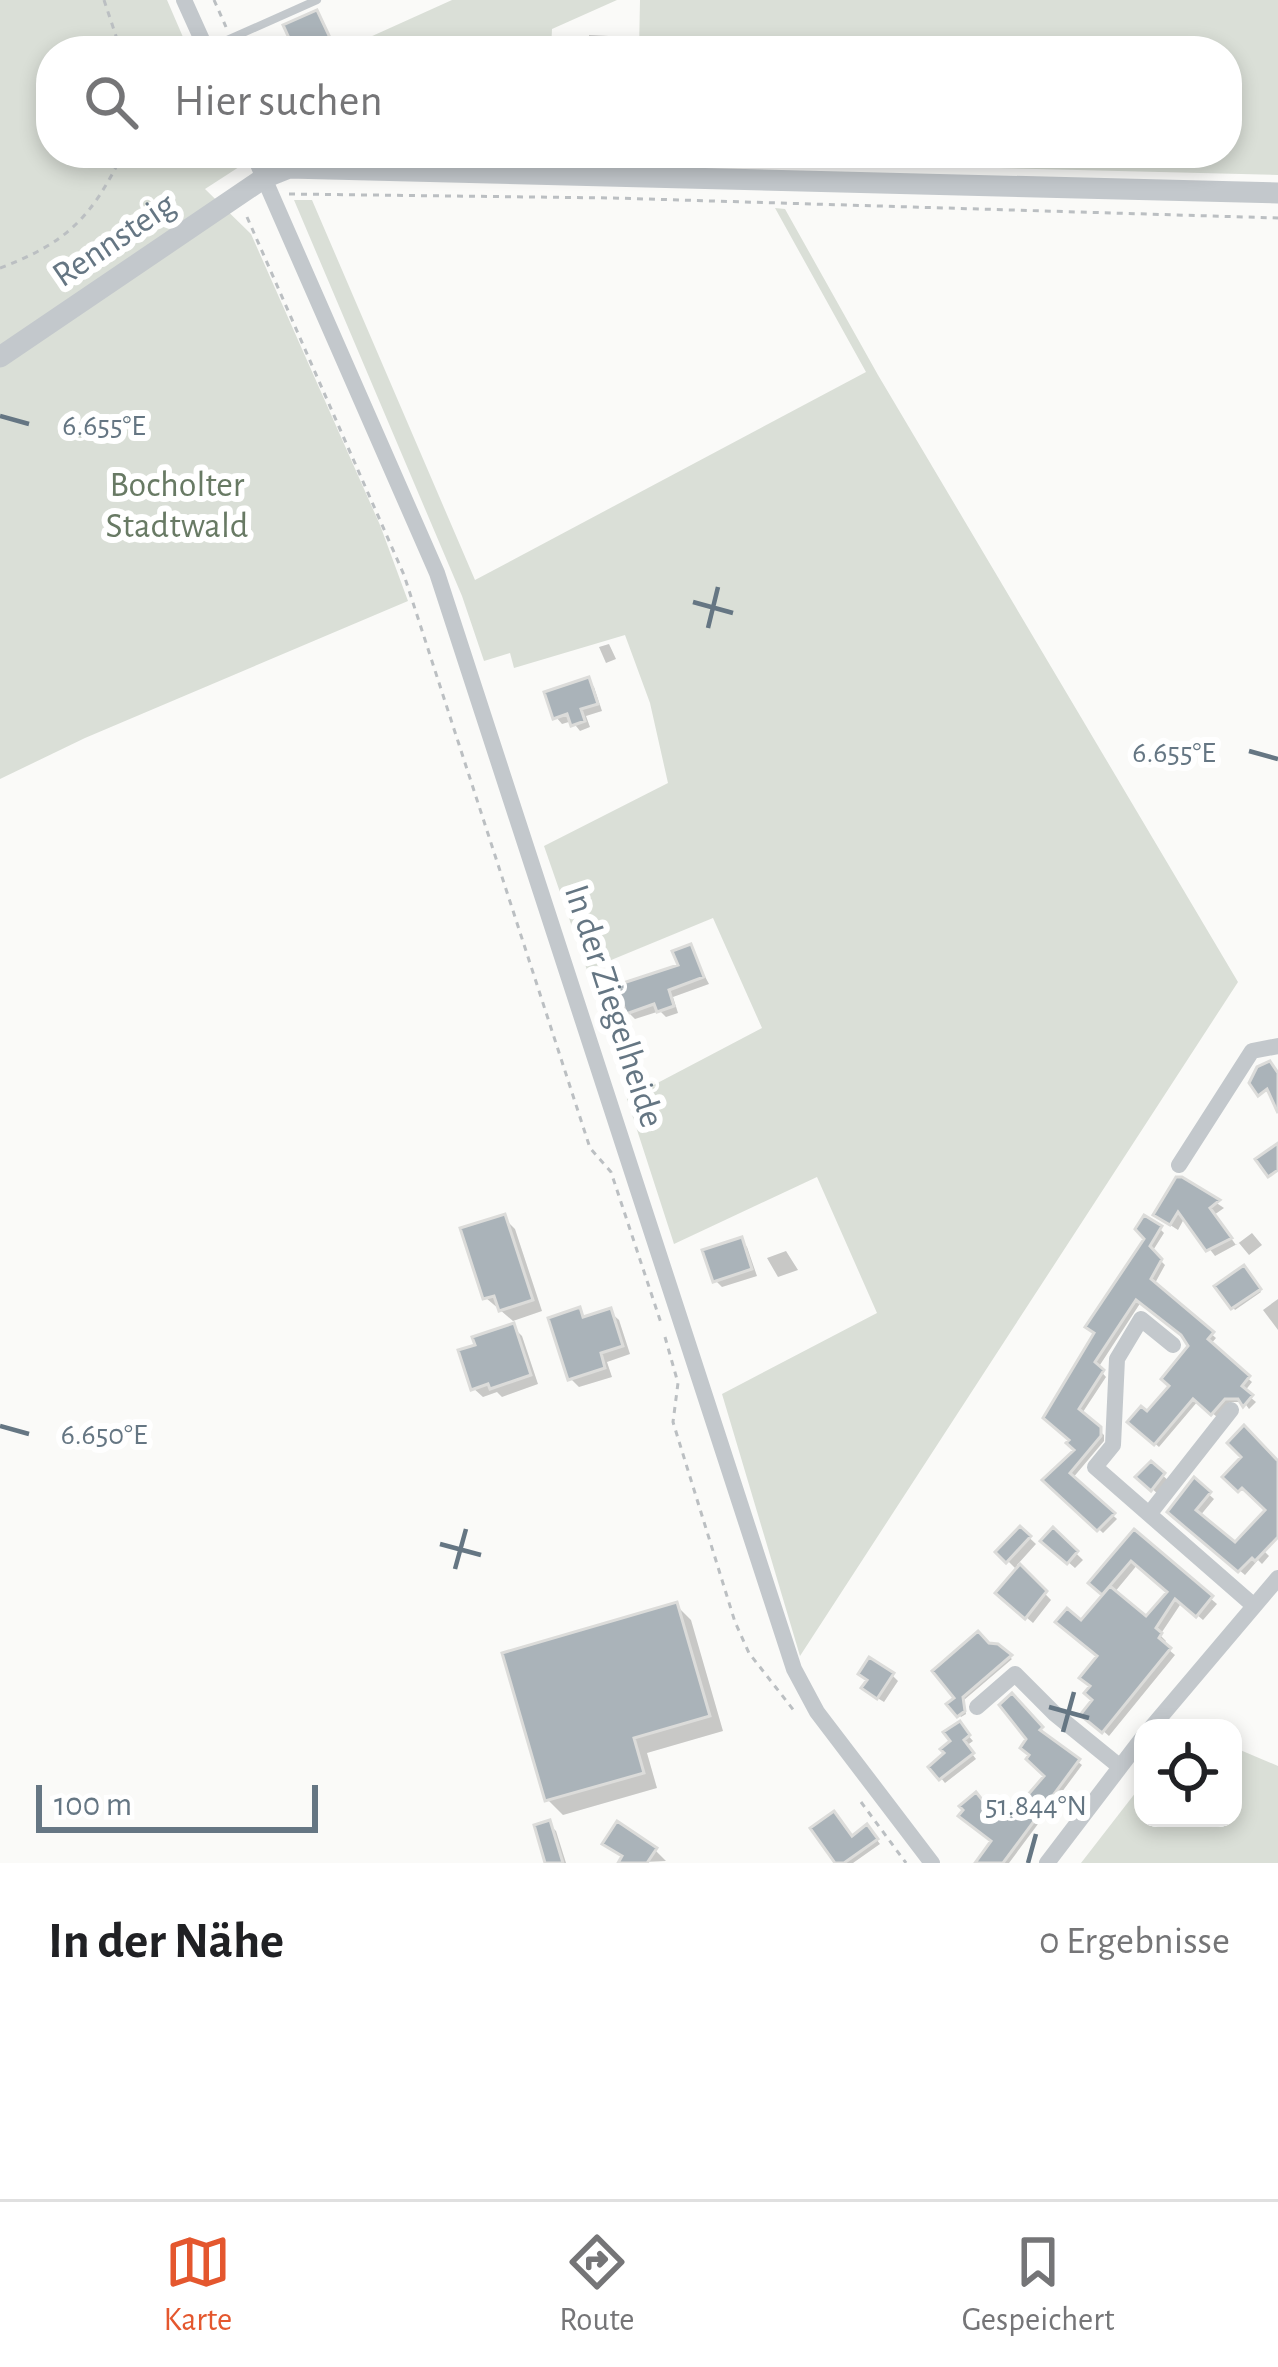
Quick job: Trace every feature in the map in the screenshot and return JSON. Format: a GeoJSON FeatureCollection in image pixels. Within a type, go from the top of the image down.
{"type":"FeatureCollection","features":[{"type":"Feature","properties":{"kind":"street"},"geometry":{"type":"LineString","coordinates":[[184,0],[200,36]]}},
{"type":"Feature","properties":{"kind":"street","name":"In der Ziegelheide"},"geometry":{"type":"LineString","coordinates":[[260,168],[437,573],[794,1670],[817,1712],[932,1863]]}},
{"type":"Feature","properties":{"kind":"street"},"geometry":{"type":"LineString","coordinates":[[264,178],[290,168]]}},
{"type":"Feature","properties":{"kind":"street"},"geometry":{"type":"LineString","coordinates":[[666,168],[1278,193]]}},
{"type":"Feature","properties":{"kind":"street","name":"Rennsteig"},"geometry":{"type":"LineString","coordinates":[[0,357],[264,178]]}},
{"type":"Feature","properties":{"kind":"street"},"geometry":{"type":"LineString","coordinates":[[1179,1165],[1252,1052],[1278,1046]]}},
{"type":"Feature","properties":{"kind":"street"},"geometry":{"type":"LineString","coordinates":[[1173,1345],[1142,1319],[1123,1347],[1117,1359],[1113,1445],[1095,1467],[1253,1605]]}},
{"type":"Feature","properties":{"kind":"street"},"geometry":{"type":"LineString","coordinates":[[1150,1513],[1231,1409]]}},
{"type":"Feature","properties":{"kind":"street"},"geometry":{"type":"LineString","coordinates":[[1158,1719],[1278,1578]]}},
{"type":"Feature","properties":{"kind":"street"},"geometry":{"type":"LineString","coordinates":[[977,1707],[1015,1674],[1119,1766]]}},
{"type":"Feature","properties":{"kind":"street"},"geometry":{"type":"LineString","coordinates":[[1047,1863],[1134,1748]]}},
{"type":"Feature","properties":{"kind":"lane"},"geometry":{"type":"LineString","coordinates":[[237,36],[317,0]]}},
{"type":"Feature","properties":{"kind":"path"},"geometry":{"type":"LineString","coordinates":[[104,0],[116,36]]}},
{"type":"Feature","properties":{"kind":"path"},"geometry":{"type":"LineString","coordinates":[[0,268],[68,236],[104,191],[116,168]]}},
{"type":"Feature","properties":{"kind":"path"},"geometry":{"type":"LineString","coordinates":[[613,198],[1278,218]]}},
{"type":"Feature","properties":{"kind":"path"},"geometry":{"type":"LineString","coordinates":[[245,213],[404,575],[590,1148],[610,1172],[664,1333],[678,1383],[673,1422],[735,1622],[749,1653],[799,1717]]}},
{"type":"Feature","properties":{"kind":"path"},"geometry":{"type":"LineString","coordinates":[[852,1790],[906,1863]]}},
{"type":"Feature","properties":{"kind":"green space","name":"Bocholter Stadtwald"},"geometry":{"type":"Polygon","coordinates":[[[0,0],[167,0],[183,36],[36,36],[36,168],[237,168],[205,189],[251,234],[380,525],[408,601],[0,779],[0,0]]]}},
{"type":"Feature","properties":{"kind":"green space"},"geometry":{"type":"Polygon","coordinates":[[[452,0],[617,0],[552,29],[552,36],[372,36],[452,0]]]}},
{"type":"Feature","properties":{"kind":"green space"},"geometry":{"type":"Polygon","coordinates":[[[640,0],[1278,0],[1278,175],[998,168],[1242,168],[1242,36],[639,36],[640,0]]]}},
{"type":"Feature","properties":{"kind":"green space"},"geometry":{"type":"Polygon","coordinates":[[[294,200],[312,200],[475,580],[866,372],[775,208],[785,209],[878,375],[1238,982],[800,1656],[722,1394],[877,1313],[817,1177],[674,1244],[627,1099],[762,1028],[713,918],[587,970],[544,846],[668,783],[650,703],[625,635],[514,668],[510,653],[484,661],[462,596],[294,200]]]}},
{"type":"Feature","properties":{"kind":"green space"},"geometry":{"type":"Polygon","coordinates":[[[1242,1751],[1278,1766],[1278,1863],[1081,1863],[1134,1795],[1134,1827],[1242,1827],[1242,1751]]]}},
{"type":"Feature","properties":{"kind":"building"},"geometry":{"type":"Polygon","coordinates":[[[317,10],[329,36],[288,36],[283,25],[317,10]]]}},
{"type":"Feature","properties":{"kind":"building"},"geometry":{"type":"Polygon","coordinates":[[[589,677],[598,704],[581,709],[585,721],[571,726],[567,714],[553,719],[544,692],[589,677]]]}},
{"type":"Feature","properties":{"kind":"building"},"geometry":{"type":"Polygon","coordinates":[[[691,944],[704,977],[669,990],[674,1006],[657,1012],[654,1004],[626,1014],[617,985],[678,965],[672,951],[691,944]]]}},
{"type":"Feature","properties":{"kind":"building"},"geometry":{"type":"Polygon","coordinates":[[[1270,1061],[1278,1073],[1278,1113],[1267,1089],[1258,1096],[1249,1083],[1257,1067],[1270,1061]]]}},
{"type":"Feature","properties":{"kind":"building"},"geometry":{"type":"Polygon","coordinates":[[[1278,1143],[1278,1170],[1268,1177],[1255,1159],[1278,1143]]]}},
{"type":"Feature","properties":{"kind":"building"},"geometry":{"type":"Polygon","coordinates":[[[1176,1177],[1220,1200],[1210,1208],[1232,1238],[1206,1251],[1178,1212],[1170,1225],[1153,1215],[1176,1177]]]}},
{"type":"Feature","properties":{"kind":"building"},"geometry":{"type":"Polygon","coordinates":[[[505,1214],[533,1300],[499,1311],[494,1296],[483,1299],[460,1228],[505,1214]]]}},
{"type":"Feature","properties":{"kind":"building"},"geometry":{"type":"Polygon","coordinates":[[[1144,1215],[1162,1226],[1150,1246],[1162,1259],[1151,1279],[1214,1332],[1208,1339],[1250,1376],[1242,1386],[1253,1395],[1243,1407],[1238,1399],[1225,1399],[1211,1415],[1193,1399],[1154,1445],[1127,1422],[1141,1406],[1147,1411],[1169,1386],[1161,1379],[1188,1346],[1181,1335],[1136,1300],[1095,1362],[1104,1370],[1079,1409],[1101,1427],[1101,1436],[1070,1473],[1115,1513],[1097,1531],[1042,1480],[1074,1450],[1043,1418],[1094,1333],[1085,1327],[1144,1239],[1135,1229],[1144,1215]]]}},
{"type":"Feature","properties":{"kind":"building"},"geometry":{"type":"Polygon","coordinates":[[[742,1237],[752,1269],[713,1282],[702,1250],[742,1237]]]}},
{"type":"Feature","properties":{"kind":"building"},"geometry":{"type":"Polygon","coordinates":[[[1244,1265],[1261,1289],[1231,1309],[1214,1286],[1244,1265]]]}},
{"type":"Feature","properties":{"kind":"building"},"geometry":{"type":"Polygon","coordinates":[[[580,1307],[583,1317],[611,1308],[623,1346],[601,1353],[605,1368],[568,1380],[548,1318],[580,1307]]]}},
{"type":"Feature","properties":{"kind":"building"},"geometry":{"type":"Polygon","coordinates":[[[514,1323],[531,1375],[490,1389],[488,1384],[471,1390],[458,1350],[475,1345],[472,1337],[514,1323]]]}},
{"type":"Feature","properties":{"kind":"building"},"geometry":{"type":"Polygon","coordinates":[[[1244,1425],[1278,1461],[1278,1537],[1238,1572],[1167,1512],[1194,1477],[1211,1492],[1196,1510],[1235,1542],[1265,1510],[1222,1477],[1241,1457],[1227,1443],[1244,1425]]]}},
{"type":"Feature","properties":{"kind":"building"},"geometry":{"type":"Polygon","coordinates":[[[1151,1461],[1165,1473],[1151,1491],[1135,1477],[1151,1461]]]}},
{"type":"Feature","properties":{"kind":"building"},"geometry":{"type":"Polygon","coordinates":[[[1020,1526],[1031,1536],[1006,1563],[995,1552],[1020,1526]]]}},
{"type":"Feature","properties":{"kind":"building"},"geometry":{"type":"Polygon","coordinates":[[[1053,1527],[1078,1551],[1067,1564],[1040,1541],[1053,1527]]]}},
{"type":"Feature","properties":{"kind":"building"},"geometry":{"type":"Polygon","coordinates":[[[1134,1529],[1213,1596],[1196,1617],[1175,1599],[1156,1628],[1171,1648],[1102,1733],[1080,1715],[1092,1700],[1084,1693],[1090,1686],[1079,1678],[1097,1656],[1055,1622],[1067,1608],[1081,1620],[1110,1586],[1146,1616],[1167,1592],[1131,1561],[1102,1595],[1088,1583],[1134,1529]]]}},
{"type":"Feature","properties":{"kind":"building"},"geometry":{"type":"Polygon","coordinates":[[[1020,1564],[1047,1591],[1025,1619],[995,1593],[1020,1564]]]}},
{"type":"Feature","properties":{"kind":"building"},"geometry":{"type":"Polygon","coordinates":[[[677,1602],[710,1716],[634,1738],[644,1773],[545,1801],[502,1653],[677,1602]]]}},
{"type":"Feature","properties":{"kind":"building"},"geometry":{"type":"Polygon","coordinates":[[[978,1631],[1012,1655],[963,1697],[965,1711],[957,1717],[946,1704],[954,1698],[932,1671],[978,1631]]]}},
{"type":"Feature","properties":{"kind":"building"},"geometry":{"type":"Polygon","coordinates":[[[869,1657],[894,1673],[877,1699],[861,1688],[867,1680],[858,1674],[869,1657]]]}},
{"type":"Feature","properties":{"kind":"building"},"geometry":{"type":"Polygon","coordinates":[[[1012,1693],[1043,1727],[1040,1730],[1080,1759],[1003,1863],[975,1863],[991,1841],[958,1816],[963,1810],[959,1806],[976,1792],[991,1811],[994,1808],[1008,1818],[1044,1776],[1026,1759],[1029,1755],[1020,1748],[1026,1739],[999,1705],[1012,1693]]]}},
{"type":"Feature","properties":{"kind":"building"},"geometry":{"type":"Polygon","coordinates":[[[960,1721],[970,1735],[964,1740],[974,1753],[939,1780],[928,1767],[950,1741],[943,1732],[960,1721]]]}},
{"type":"Feature","properties":{"kind":"building"},"geometry":{"type":"Polygon","coordinates":[[[834,1811],[852,1836],[867,1824],[878,1839],[844,1863],[835,1863],[810,1828],[834,1811]]]}},
{"type":"Feature","properties":{"kind":"building"},"geometry":{"type":"Polygon","coordinates":[[[550,1820],[563,1863],[545,1863],[534,1825],[550,1820]]]}},
{"type":"Feature","properties":{"kind":"building"},"geometry":{"type":"Polygon","coordinates":[[[617,1821],[657,1848],[647,1863],[618,1863],[622,1856],[602,1844],[617,1821]]]}}]}
